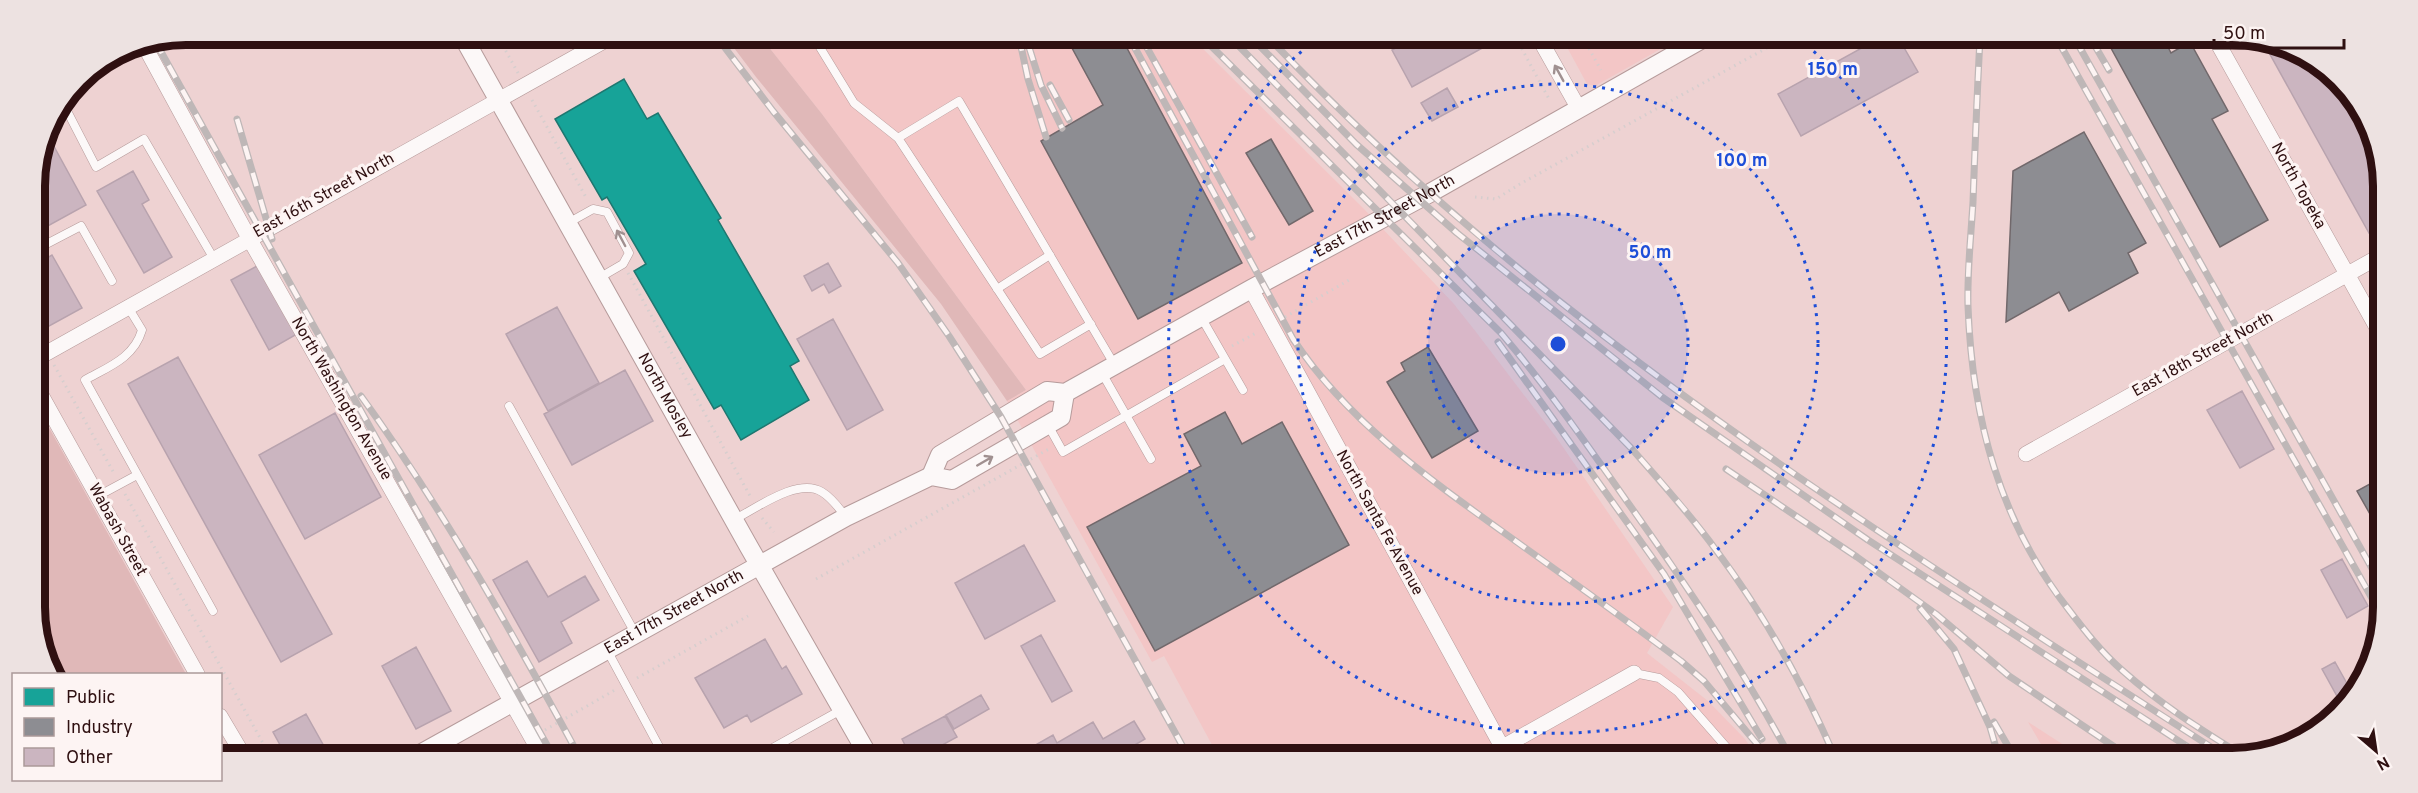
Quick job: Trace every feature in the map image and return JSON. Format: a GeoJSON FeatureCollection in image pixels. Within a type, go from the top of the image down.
{"type":"FeatureCollection","features":[{"type":"Feature","properties":{"kind":"street","name":"North Mosley"},"geometry":{"type":"LineString","coordinates":[[467,45],[864,748]]}},
{"type":"Feature","properties":{"kind":"street","name":"East 16th Street North"},"geometry":{"type":"LineString","coordinates":[[45,354],[596,45]]}},
{"type":"Feature","properties":{"kind":"street"},"geometry":{"type":"LineString","coordinates":[[1543,45],[1579,109]]}},
{"type":"Feature","properties":{"kind":"street","name":"East 17th Street North"},"geometry":{"type":"LineString","coordinates":[[931,476],[940,455],[1047,391],[1065,393],[1251,289],[1419,199],[1692,45]]}},
{"type":"Feature","properties":{"kind":"street","name":"North Topeka"},"geometry":{"type":"LineString","coordinates":[[2219,45],[2373,320]]}},
{"type":"Feature","properties":{"kind":"street","name":"North Washington Avenue"},"geometry":{"type":"LineString","coordinates":[[147,50],[249,238],[538,748]]}},
{"type":"Feature","properties":{"kind":"street","name":"East 18th Street North"},"geometry":{"type":"LineString","coordinates":[[2026,454],[2373,260]]}},
{"type":"Feature","properties":{"kind":"street","name":"North Santa Fe Avenue"},"geometry":{"type":"LineString","coordinates":[[1251,289],[1503,748]]}},
{"type":"Feature","properties":{"kind":"street","name":"East 17th Street North"},"geometry":{"type":"LineString","coordinates":[[431,748],[846,517],[931,476],[952,480],[1061,417],[1065,393]]}},
{"type":"Feature","properties":{"kind":"street","name":"Wabash Street"},"geometry":{"type":"LineString","coordinates":[[45,402],[196,673]]}},
{"type":"Feature","properties":{"kind":"street"},"geometry":{"type":"LineString","coordinates":[[1512,748],[1634,673]]}},
{"type":"Feature","properties":{"kind":"street"},"geometry":{"type":"LineString","coordinates":[[222,719],[239,748]]}},
{"type":"Feature","properties":{"kind":"lane"},"geometry":{"type":"LineString","coordinates":[[819,45],[854,103],[898,138],[1040,354],[1090,324]]}},
{"type":"Feature","properties":{"kind":"lane"},"geometry":{"type":"LineString","coordinates":[[898,138],[959,101],[1090,324],[1126,415],[1151,459]]}},
{"type":"Feature","properties":{"kind":"lane"},"geometry":{"type":"LineString","coordinates":[[67,110],[96,167],[144,139],[214,259]]}},
{"type":"Feature","properties":{"kind":"lane"},"geometry":{"type":"LineString","coordinates":[[567,224],[593,209],[607,212],[629,253],[623,264],[598,279]]}},
{"type":"Feature","properties":{"kind":"lane"},"geometry":{"type":"LineString","coordinates":[[45,245],[81,226],[112,281]]}},
{"type":"Feature","properties":{"kind":"lane"},"geometry":{"type":"LineString","coordinates":[[997,289],[1050,255]]}},
{"type":"Feature","properties":{"kind":"lane"},"geometry":{"type":"LineString","coordinates":[[128,307],[142,330],[139,340],[126,357],[85,380],[213,611]]}},
{"type":"Feature","properties":{"kind":"lane"},"geometry":{"type":"LineString","coordinates":[[1201,317],[1243,390]]}},
{"type":"Feature","properties":{"kind":"lane"},"geometry":{"type":"LineString","coordinates":[[1048,425],[1063,452],[1225,358]]}},
{"type":"Feature","properties":{"kind":"lane"},"geometry":{"type":"LineString","coordinates":[[509,406],[635,633]]}},
{"type":"Feature","properties":{"kind":"lane"},"geometry":{"type":"LineString","coordinates":[[98,496],[137,475]]}},
{"type":"Feature","properties":{"kind":"lane"},"geometry":{"type":"LineString","coordinates":[[734,520],[791,490],[807,487],[822,491],[846,517]]}},
{"type":"Feature","properties":{"kind":"lane"},"geometry":{"type":"LineString","coordinates":[[606,649],[660,748]]}},
{"type":"Feature","properties":{"kind":"lane"},"geometry":{"type":"LineString","coordinates":[[1634,673],[1659,678],[1678,692],[1727,748]]}},
{"type":"Feature","properties":{"kind":"lane"},"geometry":{"type":"LineString","coordinates":[[772,748],[842,709]]}},
{"type":"Feature","properties":{"kind":"path"},"geometry":{"type":"LineString","coordinates":[[503,45],[593,209]]}},
{"type":"Feature","properties":{"kind":"path"},"geometry":{"type":"LineString","coordinates":[[1520,45],[1549,99]]}},
{"type":"Feature","properties":{"kind":"path"},"geometry":{"type":"LineString","coordinates":[[1587,45],[1601,70]]}},
{"type":"Feature","properties":{"kind":"path"},"geometry":{"type":"LineString","coordinates":[[1475,197],[1496,199],[1773,45]]}},
{"type":"Feature","properties":{"kind":"path"},"geometry":{"type":"LineString","coordinates":[[623,264],[765,523],[774,532]]}},
{"type":"Feature","properties":{"kind":"path"},"geometry":{"type":"LineString","coordinates":[[45,362],[120,484],[266,748]]}},
{"type":"Feature","properties":{"kind":"shaded area"},"geometry":{"type":"Polygon","coordinates":[[[732,45],[767,45],[822,114],[1026,390],[1007,401],[941,304],[732,45]]]}},
{"type":"Feature","properties":{"kind":"shaded area"},"geometry":{"type":"Polygon","coordinates":[[[767,45],[1199,45],[1364,209],[1453,303],[1476,332],[1556,437],[1673,607],[1647,653],[1708,701],[1751,748],[1214,748],[1164,656],[1152,662],[1007,401],[1026,390],[822,114],[767,45]]]}},
{"type":"Feature","properties":{"kind":"shaded area"},"geometry":{"type":"Polygon","coordinates":[[[1566,45],[1668,45],[1595,86],[1587,84],[1566,45]]]}},
{"type":"Feature","properties":{"kind":"shaded area"},"geometry":{"type":"Polygon","coordinates":[[[45,420],[185,673],[62,673],[50,644],[45,617],[45,420]]]}},
{"type":"Feature","properties":{"kind":"shaded area"},"geometry":{"type":"Polygon","coordinates":[[[2028,722],[2068,748],[2043,748],[2028,722]]]}},
{"type":"Feature","properties":{"kind":"building: Public"},"geometry":{"type":"Polygon","coordinates":[[[624,79],[647,119],[658,113],[721,218],[718,220],[799,361],[790,366],[809,400],[741,440],[721,405],[714,409],[634,271],[646,264],[607,197],[602,200],[555,119],[624,79]]]}},
{"type":"Feature","properties":{"kind":"building: Industry"},"geometry":{"type":"Polygon","coordinates":[[[1070,45],[1125,45],[1242,263],[1138,319],[1041,141],[1103,105],[1070,45]]]}},
{"type":"Feature","properties":{"kind":"building: Industry"},"geometry":{"type":"Polygon","coordinates":[[[2109,45],[2167,45],[2171,53],[2185,45],[2192,45],[2228,111],[2212,119],[2268,220],[2220,247],[2109,45]]]}},
{"type":"Feature","properties":{"kind":"building: Industry"},"geometry":{"type":"Polygon","coordinates":[[[2084,132],[2146,243],[2128,253],[2138,273],[2069,311],[2059,292],[2006,322],[2013,171],[2084,132]]]}},
{"type":"Feature","properties":{"kind":"building: Industry"},"geometry":{"type":"Polygon","coordinates":[[[1271,139],[1313,211],[1289,225],[1246,153],[1271,139]]]}},
{"type":"Feature","properties":{"kind":"building: Industry"},"geometry":{"type":"Polygon","coordinates":[[[1428,347],[1478,431],[1432,458],[1387,382],[1405,371],[1401,363],[1428,347]]]}},
{"type":"Feature","properties":{"kind":"building: Industry"},"geometry":{"type":"Polygon","coordinates":[[[1225,412],[1242,444],[1282,422],[1349,545],[1155,651],[1087,527],[1201,466],[1184,434],[1225,412]]]}},
{"type":"Feature","properties":{"kind":"building: Industry"},"geometry":{"type":"Polygon","coordinates":[[[2373,482],[2373,519],[2357,491],[2373,482]]]}},
{"type":"Feature","properties":{"kind":"building: Other"},"geometry":{"type":"Polygon","coordinates":[[[1401,45],[1488,45],[1412,87],[1392,50],[1401,45]]]}},
{"type":"Feature","properties":{"kind":"building: Other"},"geometry":{"type":"Polygon","coordinates":[[[1867,45],[1902,45],[1918,72],[1801,136],[1778,94],[1867,45]]]}},
{"type":"Feature","properties":{"kind":"building: Other"},"geometry":{"type":"Polygon","coordinates":[[[2267,50],[2295,59],[2325,80],[2338,93],[2359,123],[2366,140],[2373,176],[2373,231],[2369,233],[2267,50]]]}},
{"type":"Feature","properties":{"kind":"building: Other"},"geometry":{"type":"Polygon","coordinates":[[[1447,88],[1458,107],[1432,121],[1421,103],[1447,88]]]}},
{"type":"Feature","properties":{"kind":"building: Other"},"geometry":{"type":"Polygon","coordinates":[[[52,143],[86,205],[45,228],[45,176],[52,143]]]}},
{"type":"Feature","properties":{"kind":"building: Other"},"geometry":{"type":"Polygon","coordinates":[[[133,171],[149,200],[142,204],[172,257],[144,273],[97,191],[133,171]]]}},
{"type":"Feature","properties":{"kind":"building: Other"},"geometry":{"type":"Polygon","coordinates":[[[52,255],[82,308],[45,328],[45,259],[52,255]]]}},
{"type":"Feature","properties":{"kind":"building: Other"},"geometry":{"type":"Polygon","coordinates":[[[828,263],[841,286],[829,293],[824,284],[812,291],[804,276],[828,263]]]}},
{"type":"Feature","properties":{"kind":"building: Other"},"geometry":{"type":"Polygon","coordinates":[[[259,265],[297,334],[269,350],[231,280],[259,265]]]}},
{"type":"Feature","properties":{"kind":"building: Other"},"geometry":{"type":"Polygon","coordinates":[[[557,307],[599,383],[548,411],[506,334],[557,307]]]}},
{"type":"Feature","properties":{"kind":"building: Other"},"geometry":{"type":"Polygon","coordinates":[[[833,319],[883,410],[847,430],[797,339],[833,319]]]}},
{"type":"Feature","properties":{"kind":"building: Other"},"geometry":{"type":"Polygon","coordinates":[[[178,357],[332,634],[281,662],[128,384],[178,357]]]}},
{"type":"Feature","properties":{"kind":"building: Other"},"geometry":{"type":"Polygon","coordinates":[[[625,370],[653,421],[572,465],[544,414],[625,370]]]}},
{"type":"Feature","properties":{"kind":"building: Other"},"geometry":{"type":"Polygon","coordinates":[[[2242,391],[2274,449],[2240,468],[2207,410],[2242,391]]]}},
{"type":"Feature","properties":{"kind":"building: Other"},"geometry":{"type":"Polygon","coordinates":[[[335,413],[381,497],[305,539],[259,455],[335,413]]]}},
{"type":"Feature","properties":{"kind":"building: Other"},"geometry":{"type":"Polygon","coordinates":[[[1024,545],[1055,601],[985,639],[955,583],[1024,545]]]}},
{"type":"Feature","properties":{"kind":"building: Other"},"geometry":{"type":"Polygon","coordinates":[[[2342,559],[2368,606],[2347,618],[2321,570],[2342,559]]]}},
{"type":"Feature","properties":{"kind":"building: Other"},"geometry":{"type":"Polygon","coordinates":[[[527,561],[548,597],[585,576],[599,600],[561,622],[572,643],[539,662],[493,580],[527,561]]]}},
{"type":"Feature","properties":{"kind":"building: Other"},"geometry":{"type":"Polygon","coordinates":[[[1041,635],[1072,691],[1052,702],[1021,646],[1041,635]]]}},
{"type":"Feature","properties":{"kind":"building: Other"},"geometry":{"type":"Polygon","coordinates":[[[765,639],[782,669],[786,666],[802,694],[751,722],[747,715],[724,728],[695,678],[765,639]]]}},
{"type":"Feature","properties":{"kind":"building: Other"},"geometry":{"type":"Polygon","coordinates":[[[416,647],[451,711],[416,729],[382,666],[416,647]]]}},
{"type":"Feature","properties":{"kind":"building: Other"},"geometry":{"type":"Polygon","coordinates":[[[2335,662],[2349,686],[2339,699],[2322,669],[2335,662]]]}},
{"type":"Feature","properties":{"kind":"building: Other"},"geometry":{"type":"Polygon","coordinates":[[[981,695],[989,709],[954,729],[946,715],[981,695]]]}},
{"type":"Feature","properties":{"kind":"building: Other"},"geometry":{"type":"Polygon","coordinates":[[[306,714],[325,748],[282,748],[273,732],[306,714]]]}},
{"type":"Feature","properties":{"kind":"building: Other"},"geometry":{"type":"Polygon","coordinates":[[[945,716],[957,737],[937,748],[906,748],[902,739],[945,716]]]}},
{"type":"Feature","properties":{"kind":"building: Other"},"geometry":{"type":"Polygon","coordinates":[[[1134,721],[1145,739],[1130,748],[1032,747],[1053,735],[1057,743],[1093,722],[1103,739],[1134,721]]]}},
{"type":"Feature","properties":{"kind":"railway"},"geometry":{"type":"LineString","coordinates":[[723,45],[773,111],[898,263],[949,336],[1001,417],[1184,748]]}},
{"type":"Feature","properties":{"kind":"railway"},"geometry":{"type":"LineString","coordinates":[[1021,45],[1028,79],[1046,137]]}},
{"type":"Feature","properties":{"kind":"railway"},"geometry":{"type":"LineString","coordinates":[[1133,45],[1293,339],[1338,395],[1363,421],[1417,468],[1681,661],[1704,681],[1760,748]]}},
{"type":"Feature","properties":{"kind":"railway"},"geometry":{"type":"LineString","coordinates":[[1145,45],[1252,237]]}},
{"type":"Feature","properties":{"kind":"railway"},"geometry":{"type":"LineString","coordinates":[[1210,45],[1501,333],[1518,353],[1581,436],[1691,594],[1733,658],[1785,748]]}},
{"type":"Feature","properties":{"kind":"railway"},"geometry":{"type":"LineString","coordinates":[[1238,45],[1631,448],[1685,511],[1734,574],[1766,624],[1796,676],[1831,748]]}},
{"type":"Feature","properties":{"kind":"railway"},"geometry":{"type":"LineString","coordinates":[[1259,45],[1356,144],[1457,233],[1662,397],[1868,540],[2190,748]]}},
{"type":"Feature","properties":{"kind":"railway"},"geometry":{"type":"LineString","coordinates":[[1276,45],[1375,143],[1488,243],[1605,337],[1726,426],[1850,512],[2212,748]]}},
{"type":"Feature","properties":{"kind":"railway"},"geometry":{"type":"LineString","coordinates":[[1980,45],[1968,306],[1976,388],[1983,428],[2007,504],[2024,541],[2045,576],[2101,649],[2152,695],[2231,748]]}},
{"type":"Feature","properties":{"kind":"railway"},"geometry":{"type":"LineString","coordinates":[[2060,45],[2373,600]]}},
{"type":"Feature","properties":{"kind":"railway"},"geometry":{"type":"LineString","coordinates":[[2078,45],[2373,570]]}},
{"type":"Feature","properties":{"kind":"railway"},"geometry":{"type":"LineString","coordinates":[[2094,45],[2109,70]]}},
{"type":"Feature","properties":{"kind":"railway"},"geometry":{"type":"LineString","coordinates":[[1029,47],[1041,85],[1062,128]]}},
{"type":"Feature","properties":{"kind":"railway"},"geometry":{"type":"LineString","coordinates":[[159,48],[549,748]]}},
{"type":"Feature","properties":{"kind":"railway"},"geometry":{"type":"LineString","coordinates":[[1050,85],[1069,120]]}},
{"type":"Feature","properties":{"kind":"railway"},"geometry":{"type":"LineString","coordinates":[[237,119],[272,239]]}},
{"type":"Feature","properties":{"kind":"railway"},"geometry":{"type":"LineString","coordinates":[[1498,342],[1664,574],[1762,739]]}},
{"type":"Feature","properties":{"kind":"railway"},"geometry":{"type":"LineString","coordinates":[[361,396],[420,482],[476,572],[575,748]]}},
{"type":"Feature","properties":{"kind":"railway"},"geometry":{"type":"LineString","coordinates":[[1726,469],[1857,557],[1936,614],[2009,676],[2116,748]]}},
{"type":"Feature","properties":{"kind":"railway"},"geometry":{"type":"LineString","coordinates":[[1920,608],[1954,649],[1990,727],[1996,748]]}},
{"type":"Feature","properties":{"kind":"railway"},"geometry":{"type":"LineString","coordinates":[[1994,722],[2009,748]]}}]}
